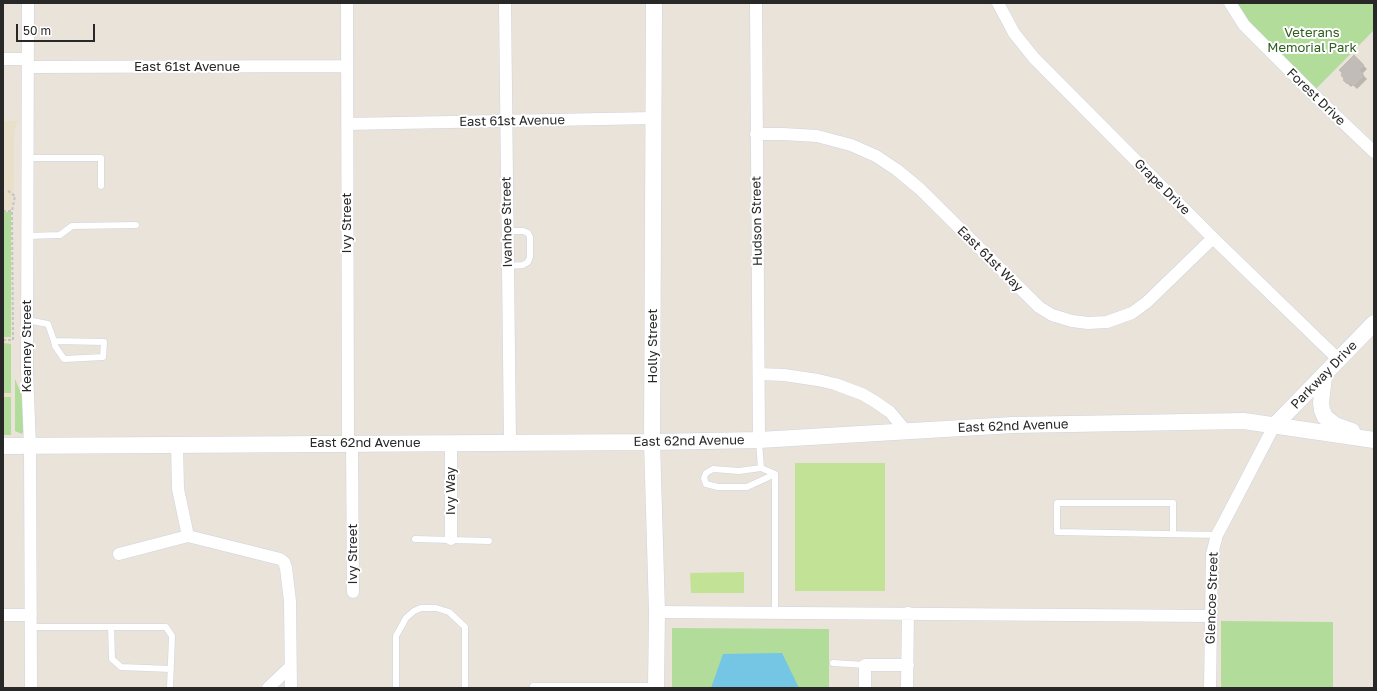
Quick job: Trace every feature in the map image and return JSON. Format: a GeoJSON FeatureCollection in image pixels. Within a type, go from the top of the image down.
{"type":"FeatureCollection","features":[{"type":"Feature","properties":{"kind":"street","name":"Kearney Street"},"geometry":{"type":"LineString","coordinates":[[28,3],[27,370],[30,446],[31,688]]}},
{"type":"Feature","properties":{"kind":"street","name":"Ivy Street"},"geometry":{"type":"LineString","coordinates":[[347,3],[350,444],[353,592]]}},
{"type":"Feature","properties":{"kind":"street","name":"Ivanhoe Street"},"geometry":{"type":"LineString","coordinates":[[505,3],[510,442]]}},
{"type":"Feature","properties":{"kind":"street","name":"Holly Street"},"geometry":{"type":"LineString","coordinates":[[654,3],[652,442],[657,612],[656,687]]}},
{"type":"Feature","properties":{"kind":"street","name":"Hudson Street"},"geometry":{"type":"LineString","coordinates":[[756,3],[759,440]]}},
{"type":"Feature","properties":{"kind":"street","name":"Grape Drive"},"geometry":{"type":"LineString","coordinates":[[998,3],[1014,33],[1034,58],[1213,238],[1339,360]]}},
{"type":"Feature","properties":{"kind":"street","name":"Forest Drive"},"geometry":{"type":"LineString","coordinates":[[1230,3],[1244,25],[1374,152]]}},
{"type":"Feature","properties":{"kind":"street","name":"East 61st Avenue"},"geometry":{"type":"LineString","coordinates":[[3,59],[28,63],[347,66]]}},
{"type":"Feature","properties":{"kind":"street","name":"East 61st Avenue"},"geometry":{"type":"LineString","coordinates":[[347,124],[653,118]]}},
{"type":"Feature","properties":{"kind":"street","name":"East 61st Way"},"geometry":{"type":"LineString","coordinates":[[756,134],[817,136],[851,145],[876,156],[897,170],[920,189],[1039,307],[1052,315],[1072,322],[1107,322],[1132,313],[1147,302],[1213,238]]}},
{"type":"Feature","properties":{"kind":"street","name":"Parkway Drive"},"geometry":{"type":"LineString","coordinates":[[1274,426],[1374,323]]}},
{"type":"Feature","properties":{"kind":"street"},"geometry":{"type":"LineString","coordinates":[[759,374],[784,375],[818,380],[835,384],[862,394],[890,412],[906,431]]}},
{"type":"Feature","properties":{"kind":"street"},"geometry":{"type":"LineString","coordinates":[[1324,376],[1321,403],[1325,417],[1335,425],[1374,439]]}},
{"type":"Feature","properties":{"kind":"street","name":"East 62nd Avenue"},"geometry":{"type":"LineString","coordinates":[[3,446],[759,440],[1013,425],[1236,421],[1374,439]]}},
{"type":"Feature","properties":{"kind":"street","name":"Glencoe Street"},"geometry":{"type":"LineString","coordinates":[[1210,688],[1212,554],[1217,535],[1274,426]]}},
{"type":"Feature","properties":{"kind":"street","name":"Ivy Way"},"geometry":{"type":"LineString","coordinates":[[451,443],[451,539]]}},
{"type":"Feature","properties":{"kind":"street"},"geometry":{"type":"LineString","coordinates":[[177,445],[178,488],[188,536]]}},
{"type":"Feature","properties":{"kind":"street"},"geometry":{"type":"LineString","coordinates":[[119,554],[188,536],[274,558],[284,562],[290,601],[291,688]]}},
{"type":"Feature","properties":{"kind":"street"},"geometry":{"type":"LineString","coordinates":[[657,612],[1210,616]]}},
{"type":"Feature","properties":{"kind":"street"},"geometry":{"type":"LineString","coordinates":[[907,688],[908,613]]}},
{"type":"Feature","properties":{"kind":"street"},"geometry":{"type":"LineString","coordinates":[[3,615],[31,621]]}},
{"type":"Feature","properties":{"kind":"street"},"geometry":{"type":"LineString","coordinates":[[865,688],[865,665],[908,665]]}},
{"type":"Feature","properties":{"kind":"street"},"geometry":{"type":"LineString","coordinates":[[268,688],[290,667]]}},
{"type":"Feature","properties":{"kind":"lane"},"geometry":{"type":"LineString","coordinates":[[28,158],[101,158],[101,186]]}},
{"type":"Feature","properties":{"kind":"lane"},"geometry":{"type":"LineString","coordinates":[[27,236],[60,234],[72,226],[136,226]]}},
{"type":"Feature","properties":{"kind":"lane"},"geometry":{"type":"LineString","coordinates":[[507,231],[522,231],[528,233],[530,237],[530,257],[528,262],[523,265],[508,266]]}},
{"type":"Feature","properties":{"kind":"lane"},"geometry":{"type":"LineString","coordinates":[[27,320],[48,324],[54,341],[64,359],[103,357],[104,342],[54,341]]}},
{"type":"Feature","properties":{"kind":"lane"},"geometry":{"type":"LineString","coordinates":[[759,440],[761,468]]}},
{"type":"Feature","properties":{"kind":"lane"},"geometry":{"type":"LineString","coordinates":[[761,468],[774,474],[746,487],[718,487],[706,484],[704,478],[706,474],[713,469],[739,471],[761,468]]}},
{"type":"Feature","properties":{"kind":"lane"},"geometry":{"type":"LineString","coordinates":[[774,474],[775,612]]}},
{"type":"Feature","properties":{"kind":"lane"},"geometry":{"type":"LineString","coordinates":[[1173,534],[1173,503],[1057,503],[1057,532],[1217,535]]}},
{"type":"Feature","properties":{"kind":"lane"},"geometry":{"type":"LineString","coordinates":[[416,539],[489,541]]}},
{"type":"Feature","properties":{"kind":"lane"},"geometry":{"type":"LineString","coordinates":[[396,688],[396,636],[406,618],[414,610],[421,608],[436,608],[449,612],[465,627],[465,688]]}},
{"type":"Feature","properties":{"kind":"lane"},"geometry":{"type":"LineString","coordinates":[[31,621],[111,627],[166,627],[172,636],[170,688]]}},
{"type":"Feature","properties":{"kind":"lane"},"geometry":{"type":"LineString","coordinates":[[111,627],[112,659],[120,667],[171,669]]}},
{"type":"Feature","properties":{"kind":"lane"},"geometry":{"type":"LineString","coordinates":[[833,663],[865,665]]}},
{"type":"Feature","properties":{"kind":"lane"},"geometry":{"type":"LineString","coordinates":[[533,688],[533,686],[656,687]]}},
{"type":"Feature","properties":{"kind":"path"},"geometry":{"type":"LineString","coordinates":[[3,340],[13,340],[12,211],[15,196],[8,190]]}},
{"type":"Feature","properties":{"kind":"path"},"geometry":{"type":"LineString","coordinates":[[3,211],[12,211]]}},
{"type":"Feature","properties":{"kind":"shaded area"},"geometry":{"type":"Polygon","coordinates":[[[3,121],[19,121],[14,130],[14,182],[11,212],[11,435],[3,435],[3,121]]]}},
{"type":"Feature","properties":{"kind":"green space","name":"Veterans Memorial Park"},"geometry":{"type":"Polygon","coordinates":[[[1230,3],[1374,3],[1374,32],[1373,31],[1312,93],[1230,3]]]}},
{"type":"Feature","properties":{"kind":"green space"},"geometry":{"type":"Polygon","coordinates":[[[3,212],[11,212],[11,337],[3,337],[3,212]]]}},
{"type":"Feature","properties":{"kind":"green space"},"geometry":{"type":"Polygon","coordinates":[[[3,343],[11,344],[11,393],[3,393],[3,343]]]}},
{"type":"Feature","properties":{"kind":"green space"},"geometry":{"type":"Polygon","coordinates":[[[15,379],[23,398],[24,430],[22,434],[15,431],[15,379]]]}},
{"type":"Feature","properties":{"kind":"green space"},"geometry":{"type":"Polygon","coordinates":[[[3,397],[11,397],[11,435],[3,435],[3,397]]]}},
{"type":"Feature","properties":{"kind":"green space"},"geometry":{"type":"Polygon","coordinates":[[[795,463],[885,463],[885,591],[795,591],[795,463]]]}},
{"type":"Feature","properties":{"kind":"green space"},"geometry":{"type":"Polygon","coordinates":[[[744,572],[744,593],[691,593],[690,573],[744,572]]]}},
{"type":"Feature","properties":{"kind":"green space"},"geometry":{"type":"Polygon","coordinates":[[[1221,621],[1333,622],[1333,688],[1221,688],[1221,621]]]}},
{"type":"Feature","properties":{"kind":"green space"},"geometry":{"type":"Polygon","coordinates":[[[672,628],[829,629],[829,688],[672,688],[672,628]]]}},
{"type":"Feature","properties":{"kind":"water"},"geometry":{"type":"Polygon","coordinates":[[[782,653],[799,688],[711,688],[723,654],[782,653]]]}},
{"type":"Feature","properties":{"kind":"building"},"geometry":{"type":"Polygon","coordinates":[[[1354,55],[1364,65],[1359,70],[1364,75],[1353,86],[1349,82],[1347,84],[1343,80],[1344,79],[1341,75],[1342,73],[1339,70],[1354,55]]]}}]}
